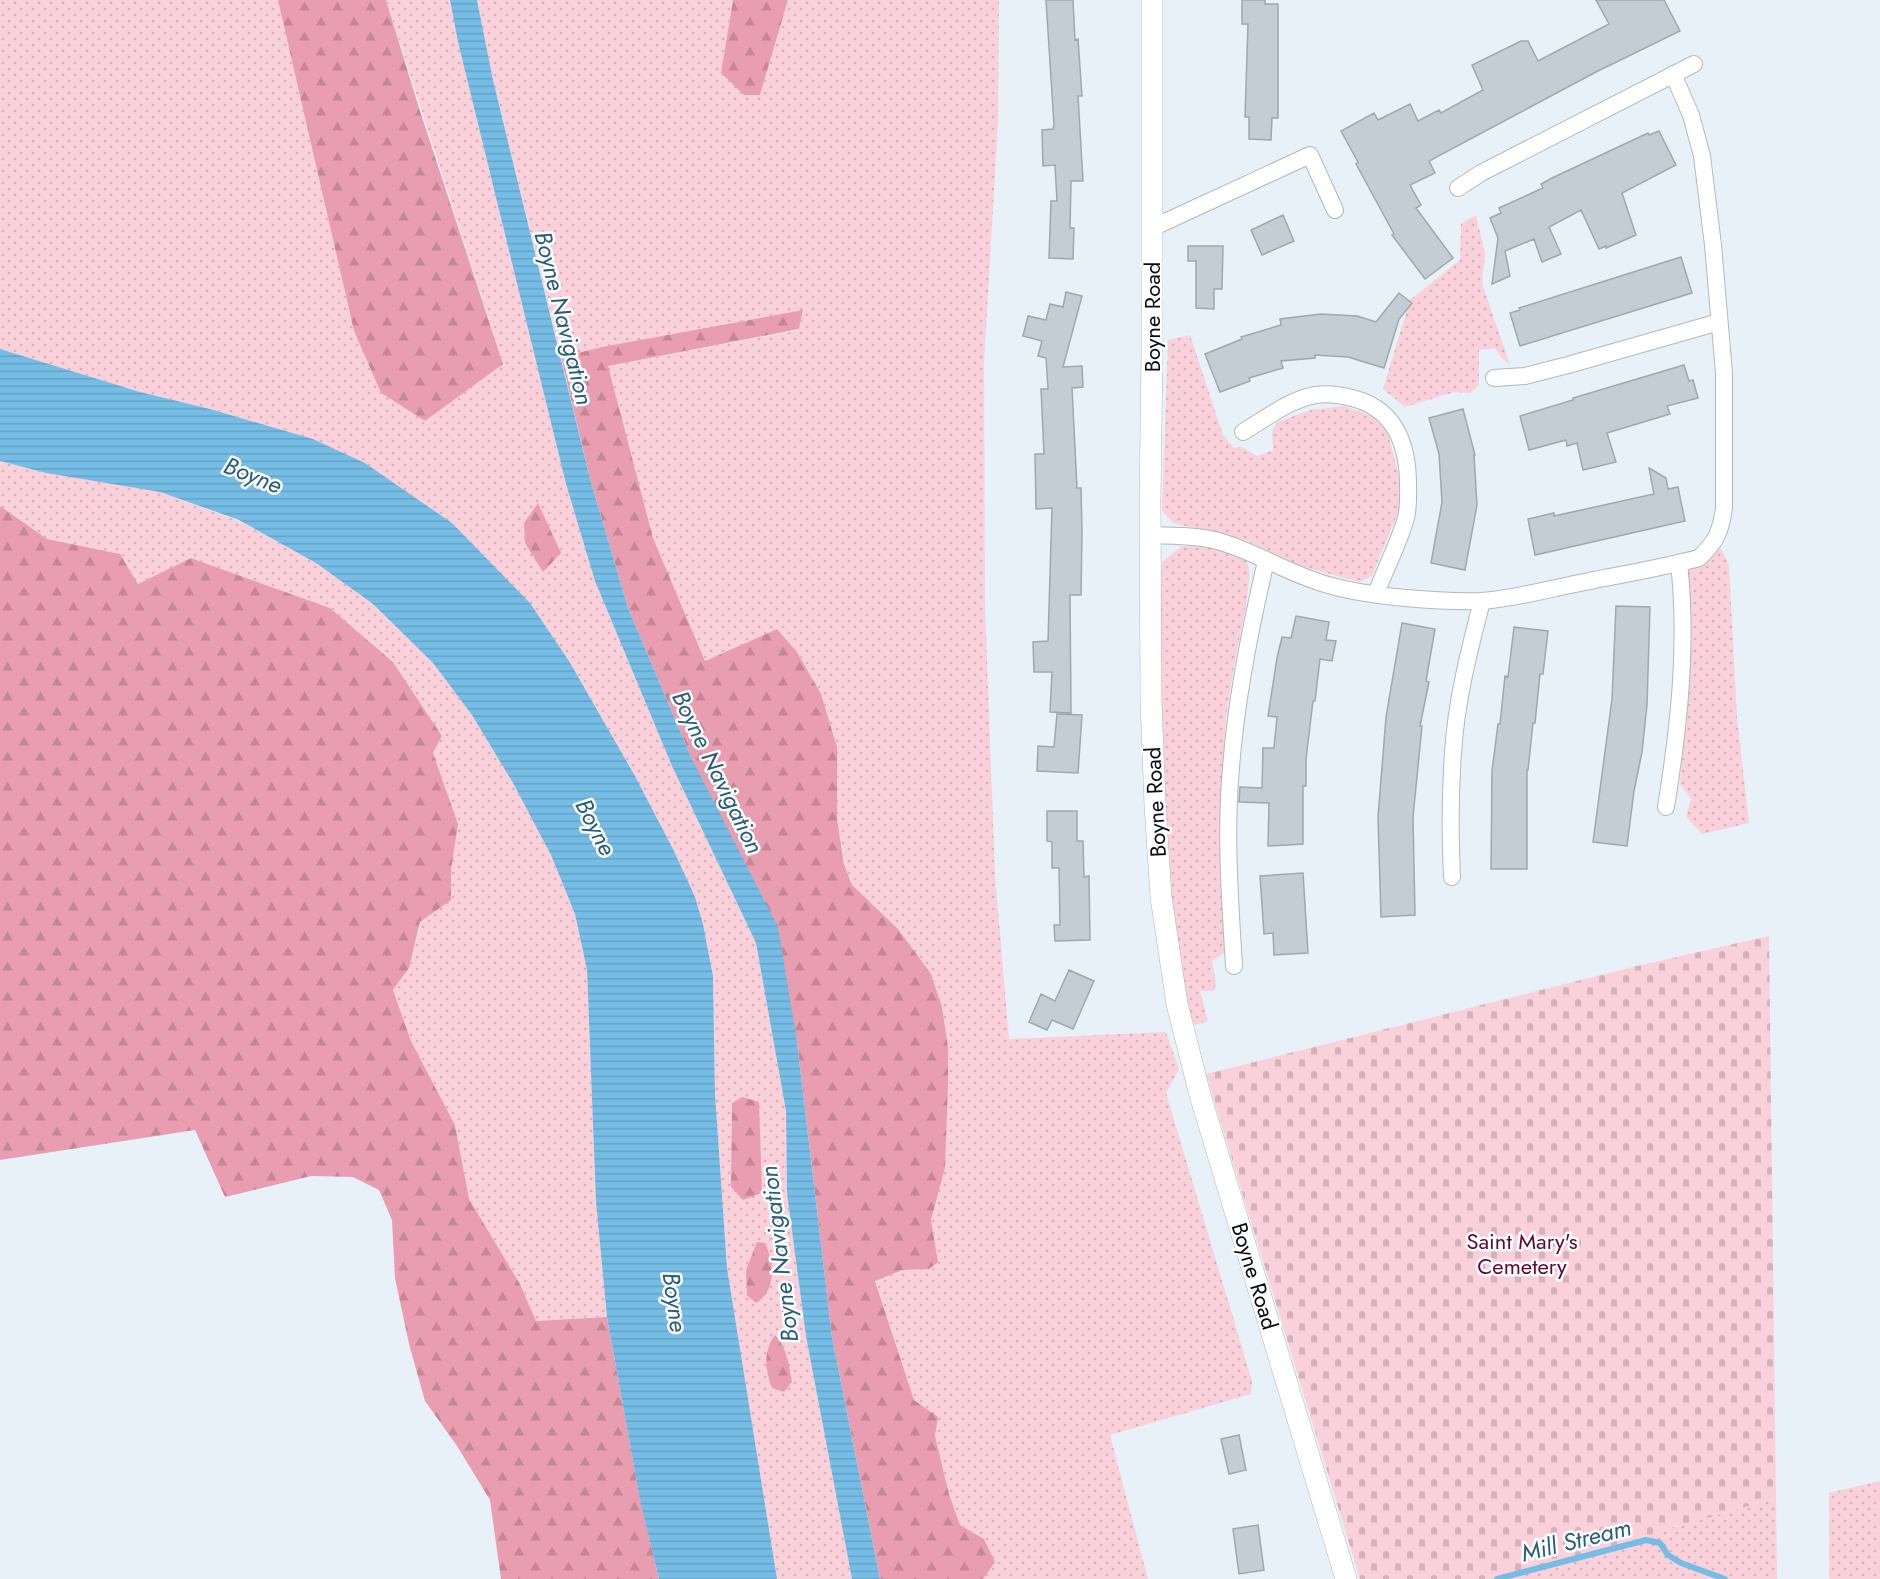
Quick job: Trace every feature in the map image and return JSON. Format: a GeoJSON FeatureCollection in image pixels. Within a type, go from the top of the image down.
{"type":"FeatureCollection","features":[{"type":"Feature","properties":{"kind":"street","name":"Boyne Road"},"geometry":{"type":"LineString","coordinates":[[1152,0],[1151,702],[1161,897],[1177,1004],[1200,1095],[1346,1579]]}},
{"type":"Feature","properties":{"kind":"street"},"geometry":{"type":"LineString","coordinates":[[1458,188],[1478,175],[1694,64]]}},
{"type":"Feature","properties":{"kind":"street"},"geometry":{"type":"LineString","coordinates":[[1150,535],[1216,540],[1286,570],[1332,586],[1376,594],[1482,601],[1699,558],[1712,546],[1721,528],[1724,508],[1724,373],[1702,156],[1691,115],[1673,74]]}},
{"type":"Feature","properties":{"kind":"street"},"geometry":{"type":"LineString","coordinates":[[1152,228],[1311,155],[1335,210]]}},
{"type":"Feature","properties":{"kind":"street"},"geometry":{"type":"LineString","coordinates":[[1494,378],[1525,376],[1719,322]]}},
{"type":"Feature","properties":{"kind":"street"},"geometry":{"type":"LineString","coordinates":[[1243,432],[1292,403],[1315,395],[1337,395],[1359,400],[1379,408],[1392,422],[1402,443],[1407,468],[1406,517],[1376,594]]}},
{"type":"Feature","properties":{"kind":"street"},"geometry":{"type":"LineString","coordinates":[[1234,966],[1229,841],[1230,771],[1249,637],[1266,561]]}},
{"type":"Feature","properties":{"kind":"street"},"geometry":{"type":"LineString","coordinates":[[1666,807],[1680,703],[1683,630],[1679,563]]}},
{"type":"Feature","properties":{"kind":"street"},"geometry":{"type":"LineString","coordinates":[[1452,877],[1450,803],[1453,751],[1461,690],[1482,601]]}},
{"type":"Feature","properties":{"kind":"green space"},"geometry":{"type":"Polygon","coordinates":[[[0,0],[278,0],[354,331],[381,393],[425,421],[503,363],[386,0],[450,0],[458,42],[566,484],[595,581],[672,766],[756,943],[786,1111],[787,1193],[806,1336],[852,1579],[777,1579],[727,1268],[715,1094],[713,975],[695,897],[635,776],[569,661],[530,603],[452,523],[365,463],[313,439],[210,409],[140,392],[0,349],[0,0]]]}},
{"type":"Feature","properties":{"kind":"green space"},"geometry":{"type":"Polygon","coordinates":[[[278,0],[386,0],[503,364],[425,421],[381,393],[354,331],[278,0]]]}},
{"type":"Feature","properties":{"kind":"green space"},"geometry":{"type":"Polygon","coordinates":[[[477,0],[733,0],[721,73],[744,95],[760,95],[788,0],[999,0],[998,123],[984,363],[985,607],[995,874],[1009,1039],[1166,1032],[1179,1069],[1166,1093],[1252,1381],[1251,1394],[1110,1435],[1148,1579],[983,1579],[984,1539],[960,1525],[949,1494],[935,1436],[938,1418],[914,1400],[875,1280],[902,1270],[929,1269],[937,1262],[931,1220],[945,1168],[948,1087],[948,1047],[942,1007],[931,974],[898,929],[852,885],[846,869],[837,818],[837,747],[821,694],[797,652],[777,629],[705,661],[653,538],[607,366],[799,330],[803,310],[602,347],[561,357],[493,80],[477,0]]]}},
{"type":"Feature","properties":{"kind":"green space"},"geometry":{"type":"Polygon","coordinates":[[[733,0],[788,0],[760,95],[744,95],[721,73],[733,0]]]}},
{"type":"Feature","properties":{"kind":"green space"},"geometry":{"type":"Polygon","coordinates":[[[1476,215],[1485,254],[1482,283],[1510,365],[1495,348],[1479,350],[1479,385],[1470,393],[1455,392],[1405,407],[1383,389],[1410,300],[1460,260],[1461,224],[1476,215]]]}},
{"type":"Feature","properties":{"kind":"green space"},"geometry":{"type":"Polygon","coordinates":[[[803,310],[799,329],[608,366],[653,538],[705,661],[777,629],[797,652],[821,694],[837,747],[837,818],[844,864],[852,885],[898,929],[931,974],[942,1007],[948,1047],[945,1168],[931,1220],[938,1262],[929,1269],[902,1270],[875,1281],[914,1400],[938,1417],[935,1436],[949,1494],[960,1525],[984,1539],[995,1562],[983,1579],[880,1579],[832,1337],[797,1042],[691,757],[628,608],[590,479],[561,357],[602,347],[803,310]]]}},
{"type":"Feature","properties":{"kind":"green space"},"geometry":{"type":"Polygon","coordinates":[[[1190,335],[1223,435],[1234,448],[1242,447],[1257,456],[1273,450],[1272,431],[1277,422],[1311,410],[1344,406],[1377,418],[1388,433],[1399,477],[1399,510],[1372,576],[1360,582],[1301,566],[1245,540],[1173,523],[1162,511],[1168,340],[1190,335]]]}},
{"type":"Feature","properties":{"kind":"green space"},"geometry":{"type":"Polygon","coordinates":[[[0,461],[46,473],[160,492],[244,523],[316,563],[373,604],[433,663],[472,715],[513,783],[551,855],[575,914],[587,970],[596,1202],[607,1317],[536,1321],[520,1284],[469,1199],[455,1125],[411,1041],[393,990],[409,968],[421,922],[451,899],[451,870],[458,824],[433,753],[442,736],[393,662],[330,608],[191,558],[138,584],[120,554],[47,539],[0,506],[0,461]]]}},
{"type":"Feature","properties":{"kind":"green space"},"geometry":{"type":"Polygon","coordinates":[[[538,503],[561,553],[543,572],[525,543],[524,523],[538,503]]]}},
{"type":"Feature","properties":{"kind":"green space"},"geometry":{"type":"Polygon","coordinates":[[[0,506],[47,539],[120,554],[138,584],[191,558],[330,608],[393,662],[442,736],[433,753],[458,824],[451,870],[451,900],[420,922],[409,968],[393,990],[411,1041],[455,1125],[469,1199],[520,1284],[536,1321],[607,1317],[639,1494],[659,1579],[501,1579],[490,1500],[457,1446],[425,1401],[409,1344],[395,1278],[392,1220],[379,1190],[353,1177],[311,1176],[225,1197],[195,1130],[0,1160],[0,506]]]}},
{"type":"Feature","properties":{"kind":"green space"},"geometry":{"type":"Polygon","coordinates":[[[1719,545],[1729,565],[1737,718],[1749,823],[1702,834],[1686,817],[1691,799],[1680,784],[1690,648],[1686,567],[1719,545]]]}},
{"type":"Feature","properties":{"kind":"green space"},"geometry":{"type":"Polygon","coordinates":[[[1182,546],[1235,553],[1247,562],[1249,569],[1248,594],[1228,705],[1224,748],[1222,834],[1225,947],[1224,953],[1212,961],[1216,984],[1214,991],[1200,991],[1208,1021],[1194,1025],[1187,1001],[1167,895],[1158,694],[1162,562],[1182,546]]]}},
{"type":"Feature","properties":{"kind":"green space","name":"Saint Mary's Cemetery"},"geometry":{"type":"Polygon","coordinates":[[[1769,936],[1776,1498],[1498,1579],[1360,1579],[1206,1074],[1637,966],[1769,936]]]}},
{"type":"Feature","properties":{"kind":"green space"},"geometry":{"type":"Polygon","coordinates":[[[742,1097],[759,1102],[762,1193],[743,1200],[731,1187],[732,1103],[742,1097]]]}},
{"type":"Feature","properties":{"kind":"green space"},"geometry":{"type":"Polygon","coordinates":[[[757,1242],[765,1243],[772,1267],[772,1276],[768,1291],[756,1303],[747,1295],[746,1270],[757,1242]]]}},
{"type":"Feature","properties":{"kind":"green space"},"geometry":{"type":"Polygon","coordinates":[[[775,1335],[785,1351],[792,1382],[784,1392],[772,1388],[767,1368],[768,1348],[775,1335]]]}},
{"type":"Feature","properties":{"kind":"green space"},"geometry":{"type":"Polygon","coordinates":[[[1880,1481],[1880,1579],[1829,1579],[1829,1493],[1880,1481]]]}},
{"type":"Feature","properties":{"kind":"green space"},"geometry":{"type":"Polygon","coordinates":[[[1776,1498],[1777,1579],[1498,1579],[1776,1498]]]}},
{"type":"Feature","properties":{"kind":"water"},"geometry":{"type":"Polygon","coordinates":[[[450,0],[477,0],[493,80],[590,479],[628,608],[691,757],[778,927],[797,1042],[832,1337],[880,1579],[852,1579],[806,1336],[787,1193],[786,1111],[756,943],[672,766],[595,581],[566,484],[458,42],[450,0]]]}},
{"type":"Feature","properties":{"kind":"water","name":"Boyne"},"geometry":{"type":"Polygon","coordinates":[[[0,349],[140,392],[210,409],[313,439],[365,463],[452,523],[530,603],[569,661],[635,776],[674,851],[695,897],[703,924],[713,976],[715,1094],[727,1268],[777,1579],[659,1579],[640,1500],[607,1317],[596,1202],[587,970],[575,914],[551,855],[513,783],[472,715],[433,663],[373,604],[316,563],[239,520],[160,492],[46,473],[0,461],[0,349]]]}},
{"type":"Feature","properties":{"kind":"building"},"geometry":{"type":"Polygon","coordinates":[[[1046,0],[1073,0],[1075,40],[1078,39],[1082,96],[1078,96],[1083,181],[1071,181],[1070,228],[1074,228],[1073,259],[1049,258],[1051,201],[1057,201],[1055,165],[1043,166],[1042,130],[1053,129],[1054,125],[1046,0]]]}},
{"type":"Feature","properties":{"kind":"building"},"geometry":{"type":"Polygon","coordinates":[[[1242,0],[1265,0],[1265,4],[1278,4],[1278,118],[1272,118],[1271,140],[1249,139],[1249,117],[1245,117],[1248,24],[1242,24],[1242,0]]]}},
{"type":"Feature","properties":{"kind":"building"},"geometry":{"type":"Polygon","coordinates":[[[1596,0],[1664,0],[1680,31],[1596,72],[1429,161],[1435,173],[1410,185],[1421,205],[1416,208],[1453,258],[1425,279],[1392,235],[1394,234],[1341,131],[1374,113],[1378,120],[1410,104],[1418,121],[1439,110],[1441,113],[1483,90],[1472,65],[1521,41],[1528,41],[1538,61],[1609,24],[1596,0]]]}},
{"type":"Feature","properties":{"kind":"building"},"geometry":{"type":"Polygon","coordinates":[[[1659,131],[1676,165],[1622,193],[1636,235],[1599,249],[1581,210],[1549,227],[1561,254],[1542,262],[1534,239],[1505,251],[1510,276],[1492,284],[1498,238],[1490,218],[1501,213],[1499,208],[1543,188],[1541,184],[1552,178],[1648,133],[1649,135],[1659,131]]]}},
{"type":"Feature","properties":{"kind":"building"},"geometry":{"type":"Polygon","coordinates":[[[1283,215],[1294,241],[1262,255],[1251,230],[1283,215]]]}},
{"type":"Feature","properties":{"kind":"building"},"geometry":{"type":"Polygon","coordinates":[[[1188,246],[1223,246],[1222,289],[1214,289],[1214,309],[1196,308],[1196,261],[1188,261],[1188,246]]]}},
{"type":"Feature","properties":{"kind":"building"},"geometry":{"type":"Polygon","coordinates":[[[1681,257],[1692,293],[1520,346],[1510,313],[1520,310],[1519,308],[1681,257]]]}},
{"type":"Feature","properties":{"kind":"building"},"geometry":{"type":"Polygon","coordinates":[[[1066,292],[1082,296],[1063,367],[1082,366],[1083,387],[1072,388],[1077,488],[1081,488],[1082,532],[1081,595],[1070,595],[1071,713],[1050,712],[1052,672],[1034,672],[1033,642],[1048,641],[1052,508],[1036,509],[1035,454],[1044,454],[1041,389],[1048,389],[1046,358],[1038,356],[1042,341],[1023,336],[1028,316],[1046,320],[1050,304],[1063,307],[1066,292]]]}},
{"type":"Feature","properties":{"kind":"building"},"geometry":{"type":"Polygon","coordinates":[[[1399,293],[1412,303],[1399,319],[1384,368],[1348,357],[1315,355],[1315,358],[1281,361],[1283,368],[1249,378],[1250,381],[1220,392],[1205,354],[1242,339],[1241,337],[1281,325],[1280,319],[1321,314],[1357,316],[1376,322],[1399,293]]]}},
{"type":"Feature","properties":{"kind":"building"},"geometry":{"type":"Polygon","coordinates":[[[1684,365],[1689,381],[1693,380],[1698,398],[1667,406],[1670,414],[1607,433],[1616,462],[1583,470],[1577,443],[1567,446],[1566,440],[1529,450],[1520,416],[1684,365]]]}},
{"type":"Feature","properties":{"kind":"building"},"geometry":{"type":"Polygon","coordinates":[[[1463,409],[1475,455],[1477,505],[1465,570],[1431,563],[1442,502],[1439,454],[1429,418],[1463,409]]]}},
{"type":"Feature","properties":{"kind":"building"},"geometry":{"type":"Polygon","coordinates":[[[1649,468],[1666,478],[1668,489],[1678,487],[1685,521],[1535,555],[1528,519],[1554,513],[1554,516],[1654,494],[1649,468]]]}},
{"type":"Feature","properties":{"kind":"building"},"geometry":{"type":"Polygon","coordinates":[[[1616,606],[1650,607],[1647,705],[1627,846],[1593,842],[1612,699],[1616,606]]]}},
{"type":"Feature","properties":{"kind":"building"},"geometry":{"type":"Polygon","coordinates":[[[1296,616],[1329,622],[1326,640],[1336,641],[1332,661],[1320,659],[1315,701],[1313,701],[1306,759],[1306,786],[1303,786],[1303,844],[1268,846],[1269,803],[1239,802],[1240,787],[1262,788],[1263,748],[1274,748],[1277,717],[1268,716],[1277,658],[1282,637],[1291,638],[1296,616]]]}},
{"type":"Feature","properties":{"kind":"building"},"geometry":{"type":"Polygon","coordinates":[[[1402,623],[1435,629],[1426,681],[1429,682],[1420,726],[1422,726],[1413,817],[1415,915],[1381,917],[1378,817],[1386,717],[1402,623]]]}},
{"type":"Feature","properties":{"kind":"building"},"geometry":{"type":"Polygon","coordinates":[[[1514,627],[1548,631],[1527,770],[1527,869],[1491,869],[1492,771],[1514,627]]]}},
{"type":"Feature","properties":{"kind":"building"},"geometry":{"type":"Polygon","coordinates":[[[1057,714],[1082,715],[1078,773],[1037,771],[1038,746],[1054,747],[1057,714]]]}},
{"type":"Feature","properties":{"kind":"building"},"geometry":{"type":"Polygon","coordinates":[[[1047,811],[1077,811],[1077,841],[1083,841],[1084,877],[1089,876],[1090,940],[1055,941],[1054,925],[1060,925],[1059,868],[1052,868],[1052,842],[1047,841],[1047,811]]]}},
{"type":"Feature","properties":{"kind":"building"},"geometry":{"type":"Polygon","coordinates":[[[1303,873],[1308,953],[1274,955],[1273,933],[1264,934],[1260,876],[1303,873]]]}},
{"type":"Feature","properties":{"kind":"building"},"geometry":{"type":"Polygon","coordinates":[[[1069,970],[1094,981],[1073,1029],[1052,1020],[1047,1030],[1029,1022],[1041,994],[1055,1001],[1069,970]]]}},
{"type":"Feature","properties":{"kind":"building"},"geometry":{"type":"Polygon","coordinates":[[[1239,1435],[1246,1470],[1229,1474],[1221,1439],[1239,1435]]]}},
{"type":"Feature","properties":{"kind":"building"},"geometry":{"type":"Polygon","coordinates":[[[1258,1525],[1264,1570],[1239,1574],[1233,1529],[1258,1525]]]}},
{"type":"Feature","properties":{"kind":"waterway","name":"Mill Stream"},"geometry":{"type":"LineString","coordinates":[[1497,1579],[1646,1540],[1660,1543],[1668,1555],[1681,1563],[1725,1579]]}},
{"type":"Feature","properties":{"kind":"water label","name":"Boyne Navigation"},"geometry":{"type":"Point","coordinates":[564,318]}},
{"type":"Feature","properties":{"kind":"water label","name":"Boyne Navigation"},"geometry":{"type":"Point","coordinates":[718,772]}},
{"type":"Feature","properties":{"kind":"water label","name":"Boyne Navigation"},"geometry":{"type":"Point","coordinates":[779,1254]}}]}
